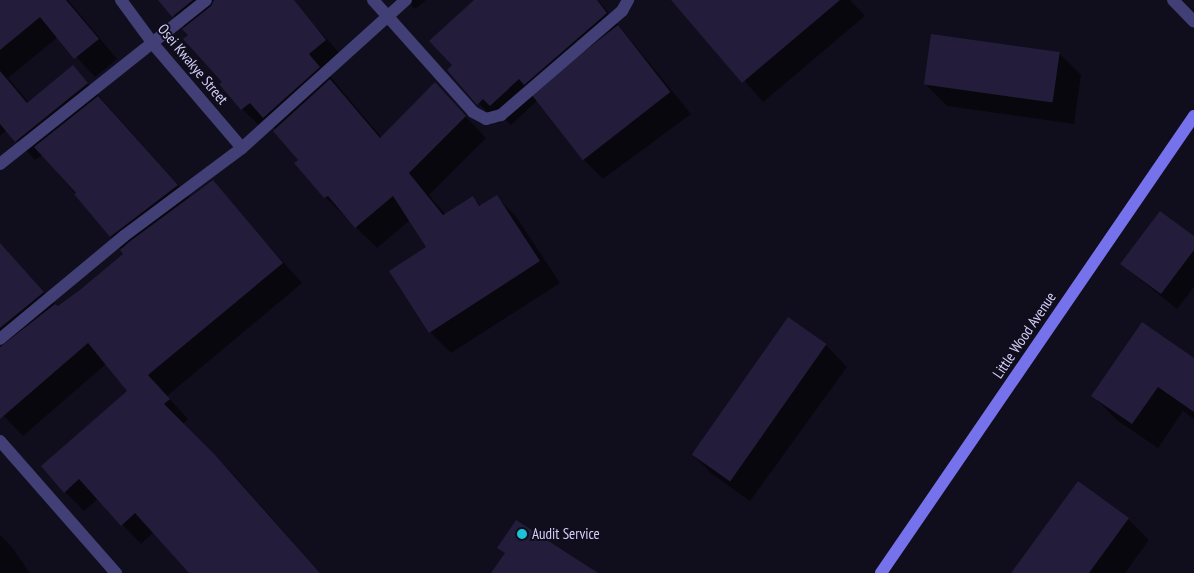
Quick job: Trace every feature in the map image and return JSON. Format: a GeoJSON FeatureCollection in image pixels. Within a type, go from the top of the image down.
{"type":"FeatureCollection","features":[{"type":"Feature","properties":{"kind":"street","name":"Osei Kwakye Street"},"geometry":{"type":"LineString","coordinates":[[121,0],[154,45],[242,148]]}},
{"type":"Feature","properties":{"kind":"street"},"geometry":{"type":"LineString","coordinates":[[0,164],[154,45],[206,0]]}},
{"type":"Feature","properties":{"kind":"street"},"geometry":{"type":"LineString","coordinates":[[373,0],[474,112],[486,119],[501,115],[622,11],[628,0]]}},
{"type":"Feature","properties":{"kind":"street"},"geometry":{"type":"LineString","coordinates":[[0,339],[124,236],[242,148],[406,0]]}},
{"type":"Feature","properties":{"kind":"street"},"geometry":{"type":"LineString","coordinates":[[1173,0],[1194,22]]}},
{"type":"Feature","properties":{"kind":"street","name":"Little Wood Avenue"},"geometry":{"type":"LineString","coordinates":[[881,573],[1194,116]]}},
{"type":"Feature","properties":{"kind":"street"},"geometry":{"type":"LineString","coordinates":[[0,441],[116,573]]}},
{"type":"Feature","properties":{"kind":"building"},"geometry":{"type":"Polygon","coordinates":[[[0,0],[66,0],[99,39],[74,59],[40,17],[0,50],[0,0]]]}},
{"type":"Feature","properties":{"kind":"building"},"geometry":{"type":"Polygon","coordinates":[[[158,0],[193,0],[172,17],[158,0]]]}},
{"type":"Feature","properties":{"kind":"building"},"geometry":{"type":"Polygon","coordinates":[[[214,0],[294,0],[326,40],[309,54],[320,67],[263,118],[250,103],[241,110],[219,84],[222,82],[183,39],[188,35],[182,29],[211,6],[214,0]]]}},
{"type":"Feature","properties":{"kind":"building"},"geometry":{"type":"Polygon","coordinates":[[[474,0],[597,0],[607,13],[524,85],[519,79],[490,106],[483,99],[477,105],[447,70],[452,65],[429,41],[474,0]]]}},
{"type":"Feature","properties":{"kind":"building"},"geometry":{"type":"Polygon","coordinates":[[[671,0],[840,0],[742,83],[671,0]]]}},
{"type":"Feature","properties":{"kind":"building"},"geometry":{"type":"Polygon","coordinates":[[[618,25],[670,92],[583,160],[531,93],[618,25]]]}},
{"type":"Feature","properties":{"kind":"building"},"geometry":{"type":"Polygon","coordinates":[[[931,34],[1060,52],[1053,103],[924,85],[931,34]]]}},
{"type":"Feature","properties":{"kind":"building"},"geometry":{"type":"Polygon","coordinates":[[[73,65],[88,83],[15,142],[0,124],[0,71],[27,103],[73,65]]]}},
{"type":"Feature","properties":{"kind":"building"},"geometry":{"type":"Polygon","coordinates":[[[330,79],[380,138],[435,82],[466,116],[409,173],[443,215],[473,196],[479,206],[497,195],[540,261],[429,333],[389,271],[426,247],[393,196],[355,228],[328,196],[324,198],[294,163],[298,160],[273,131],[330,79]]]}},
{"type":"Feature","properties":{"kind":"building"},"geometry":{"type":"Polygon","coordinates":[[[98,96],[178,185],[110,237],[74,194],[76,193],[34,147],[98,96]]]}},
{"type":"Feature","properties":{"kind":"building"},"geometry":{"type":"Polygon","coordinates":[[[213,180],[283,263],[148,375],[170,399],[164,404],[215,455],[320,573],[189,573],[135,513],[121,526],[79,479],[64,493],[41,466],[127,391],[88,343],[0,419],[0,347],[55,304],[58,306],[81,289],[123,254],[120,250],[129,242],[213,180]]]}},
{"type":"Feature","properties":{"kind":"building"},"geometry":{"type":"Polygon","coordinates":[[[1160,211],[1194,236],[1194,250],[1161,294],[1120,264],[1160,211]]]}},
{"type":"Feature","properties":{"kind":"building"},"geometry":{"type":"Polygon","coordinates":[[[0,243],[44,292],[0,328],[0,243]]]}},
{"type":"Feature","properties":{"kind":"building"},"geometry":{"type":"Polygon","coordinates":[[[788,317],[827,344],[730,482],[692,455],[788,317]]]}},
{"type":"Feature","properties":{"kind":"building"},"geometry":{"type":"Polygon","coordinates":[[[1142,322],[1194,358],[1194,412],[1158,387],[1132,424],[1091,396],[1142,322]]]}},
{"type":"Feature","properties":{"kind":"building"},"geometry":{"type":"Polygon","coordinates":[[[1078,481],[1129,518],[1089,573],[1011,573],[1078,481]]]}},
{"type":"Feature","properties":{"kind":"building","name":"Audit Service"},"geometry":{"type":"Polygon","coordinates":[[[516,520],[598,573],[491,573],[505,553],[497,548],[516,520]]]}},
{"type":"Feature","properties":{"kind":"place","name":"Audit Service"},"geometry":{"type":"Point","coordinates":[522,534]}}]}
